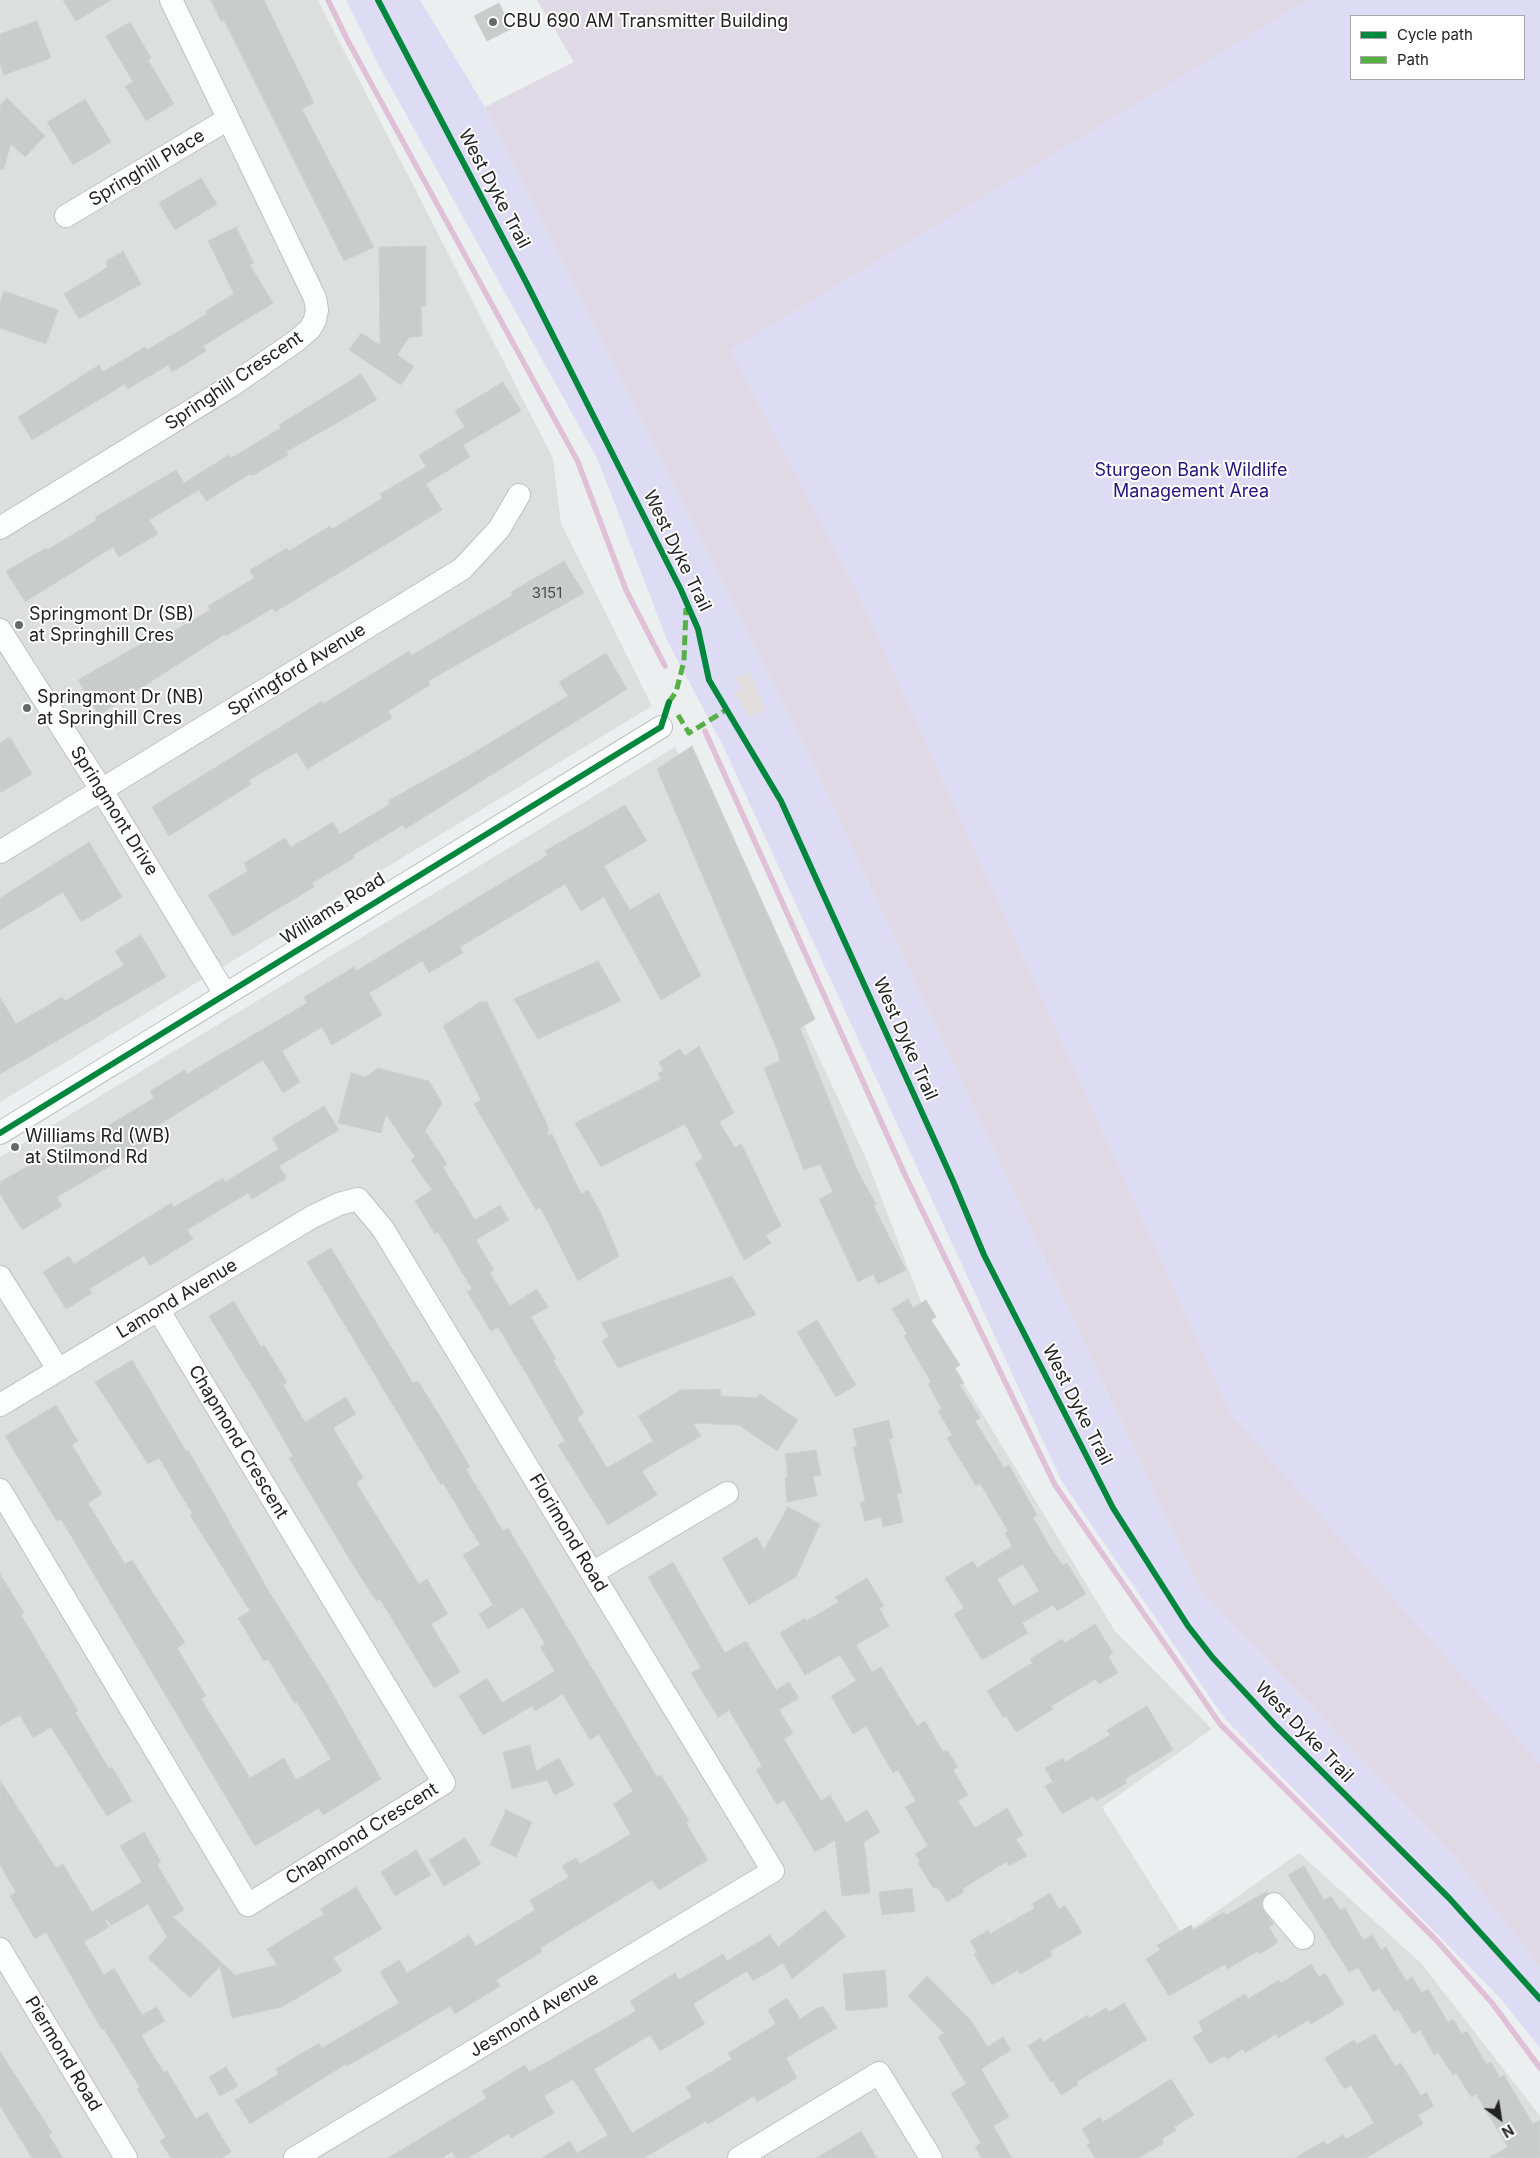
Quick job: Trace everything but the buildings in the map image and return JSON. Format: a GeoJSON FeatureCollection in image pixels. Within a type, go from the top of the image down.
{"type":"FeatureCollection","features":[{"type":"Feature","properties":{"kind":"street","name":"Springhill Crescent"},"geometry":{"type":"LineString","coordinates":[[0,528],[231,386],[296,341],[310,329],[315,320],[317,310],[314,298],[170,0]]}},
{"type":"Feature","properties":{"kind":"street","name":"Springhill Place"},"geometry":{"type":"LineString","coordinates":[[66,216],[228,119]]}},
{"type":"Feature","properties":{"kind":"street","name":"Springford Avenue"},"geometry":{"type":"LineString","coordinates":[[0,852],[462,569],[499,530],[519,494]]}},
{"type":"Feature","properties":{"kind":"street","name":"Springmont Drive"},"geometry":{"type":"LineString","coordinates":[[0,630],[101,789],[225,994]]}},
{"type":"Feature","properties":{"kind":"street","name":"Williams Road"},"geometry":{"type":"LineString","coordinates":[[0,1133],[661,727]]}},
{"type":"Feature","properties":{"kind":"street","name":"Lamond Avenue"},"geometry":{"type":"LineString","coordinates":[[0,1405],[312,1217],[339,1204],[358,1199]]}},
{"type":"Feature","properties":{"kind":"street","name":"Florimond Road"},"geometry":{"type":"LineString","coordinates":[[358,1199],[384,1229],[773,1871]]}},
{"type":"Feature","properties":{"kind":"street"},"geometry":{"type":"LineString","coordinates":[[0,1277],[58,1369]]}},
{"type":"Feature","properties":{"kind":"street","name":"Chapmond Crescent"},"geometry":{"type":"LineString","coordinates":[[0,1490],[248,1905],[444,1783],[159,1310]]}},
{"type":"Feature","properties":{"kind":"street"},"geometry":{"type":"LineString","coordinates":[[592,1573],[726,1493]]}},
{"type":"Feature","properties":{"kind":"street","name":"Jesmond Avenue"},"geometry":{"type":"LineString","coordinates":[[295,2158],[773,1871]]}},
{"type":"Feature","properties":{"kind":"street"},"geometry":{"type":"LineString","coordinates":[[1274,1904],[1303,1938]]}},
{"type":"Feature","properties":{"kind":"street","name":"Piermond Road"},"geometry":{"type":"LineString","coordinates":[[0,1949],[126,2158]]}},
{"type":"Feature","properties":{"kind":"street"},"geometry":{"type":"LineString","coordinates":[[740,2158],[880,2073],[931,2158]]}},
{"type":"Feature","properties":{"kind":"shaded area"},"geometry":{"type":"Polygon","coordinates":[[[0,0],[318,0],[553,458],[561,523],[652,706],[0,1102],[0,0]]]}},
{"type":"Feature","properties":{"kind":"shaded area"},"geometry":{"type":"Polygon","coordinates":[[[749,672],[766,711],[750,718],[734,692],[741,688],[735,678],[749,672]]]}},
{"type":"Feature","properties":{"kind":"shaded area"},"geometry":{"type":"Polygon","coordinates":[[[675,747],[868,1163],[933,1333],[1115,1631],[1212,1729],[1102,1807],[1183,1935],[1299,1853],[1421,1963],[1540,2116],[1540,2158],[0,2158],[0,1157],[675,747]]]}},
{"type":"Feature","properties":{"kind":"green space"},"geometry":{"type":"Polygon","coordinates":[[[346,0],[420,0],[485,107],[804,745],[1200,1590],[1452,1854],[1540,1968],[1540,2048],[1501,1999],[1225,1719],[1062,1482],[724,748],[667,640],[598,460],[378,64],[346,0]]]}},
{"type":"Feature","properties":{"kind":"green space","name":"Sturgeon Bank Wildlife Management Area"},"geometry":{"type":"Polygon","coordinates":[[[537,0],[1540,0],[1540,1968],[1452,1854],[1200,1590],[801,739],[485,107],[574,62],[537,0]]]}},
{"type":"Feature","properties":{"kind":"green space","name":"Sturgeon Bank Wildlife Management Area"},"geometry":{"type":"Polygon","coordinates":[[[1307,0],[1540,0],[1540,1764],[1231,1415],[856,590],[730,350],[1307,0]]]}},
{"type":"Feature","properties":{"kind":"waterway"},"geometry":{"type":"LineString","coordinates":[[328,0],[348,41],[578,462],[626,590],[665,666]]}},
{"type":"Feature","properties":{"kind":"waterway"},"geometry":{"type":"LineString","coordinates":[[705,731],[906,1177],[1055,1485],[1220,1724],[1437,1941],[1492,2003],[1540,2068]]}},
{"type":"Feature","properties":{"kind":"marked path"},"geometry":{"type":"LineString","coordinates":[[669,702],[676,692],[684,661],[686,608]]}},
{"type":"Feature","properties":{"kind":"marked path"},"geometry":{"type":"LineString","coordinates":[[678,715],[689,733],[726,710]]}},
{"type":"Feature","properties":{"kind":"cycle path","name":"West Dyke Trail"},"geometry":{"type":"LineString","coordinates":[[378,0],[526,282],[681,590],[698,629],[709,680],[781,801],[953,1181],[984,1255],[1113,1508],[1188,1626],[1213,1658],[1276,1726],[1449,1898],[1540,1999]]}},
{"type":"Feature","properties":{"kind":"cycle path"},"geometry":{"type":"LineString","coordinates":[[0,1133],[661,727],[669,702]]}},
{"type":"Feature","properties":{"kind":"place","name":"CBU 690 AM Transmitter Building"},"geometry":{"type":"Point","coordinates":[493,22]}},
{"type":"Feature","properties":{"kind":"place","name":"Springmont Dr (SB) at Springhill Cres"},"geometry":{"type":"Point","coordinates":[19,625]}},
{"type":"Feature","properties":{"kind":"place","name":"Springmont Dr (NB) at Springhill Cres"},"geometry":{"type":"Point","coordinates":[27,708]}},
{"type":"Feature","properties":{"kind":"place","name":"Williams Rd (WB) at Stilmond Rd"},"geometry":{"type":"Point","coordinates":[15,1147]}}]}
